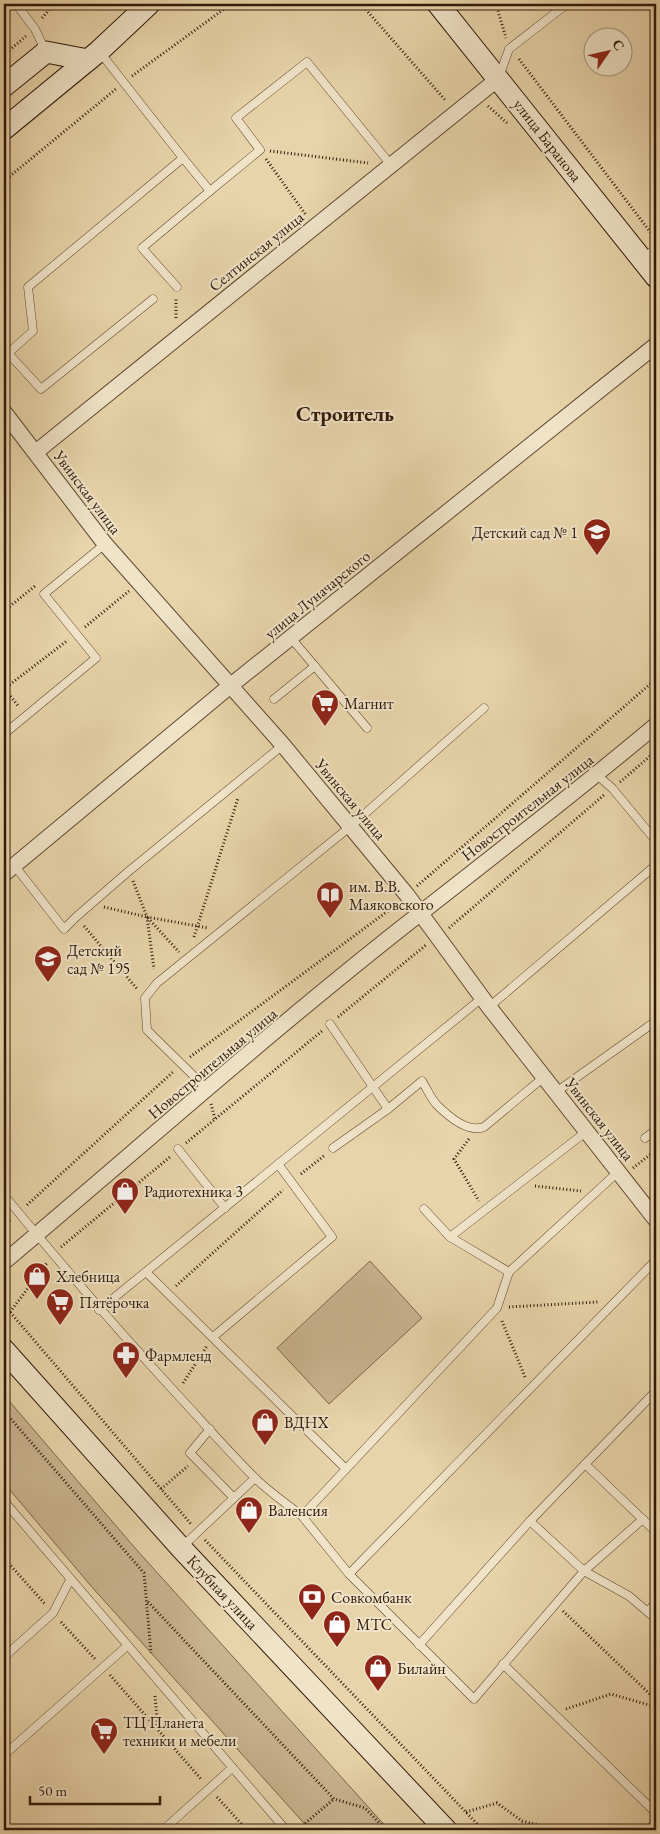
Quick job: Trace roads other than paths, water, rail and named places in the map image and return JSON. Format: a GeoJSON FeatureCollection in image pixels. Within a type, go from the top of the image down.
{"type":"FeatureCollection","features":[{"type":"Feature","properties":{"kind":"main road"},"geometry":{"type":"LineString","coordinates":[[4,129],[93,55],[149,4]]}},
{"type":"Feature","properties":{"kind":"main road","name":"улица Баранова"},"geometry":{"type":"LineString","coordinates":[[438,4],[649,254],[656,277]]}},
{"type":"Feature","properties":{"kind":"main road"},"geometry":{"type":"LineString","coordinates":[[4,86],[46,52],[93,55]]}},
{"type":"Feature","properties":{"kind":"main road","name":"Клубная улица"},"geometry":{"type":"LineString","coordinates":[[4,1350],[182,1548],[446,1830]]}},
{"type":"Feature","properties":{"kind":"street","name":"Селтинская улица"},"geometry":{"type":"LineString","coordinates":[[36,452],[499,78]]}},
{"type":"Feature","properties":{"kind":"street","name":"улица Луначарского"},"geometry":{"type":"LineString","coordinates":[[9,870],[230,686],[656,345]]}},
{"type":"Feature","properties":{"kind":"street","name":"Увинская улица"},"geometry":{"type":"LineString","coordinates":[[4,412],[105,544],[283,745],[407,895],[486,1003],[656,1220]]}},
{"type":"Feature","properties":{"kind":"street","name":"Новостроительная улица"},"geometry":{"type":"LineString","coordinates":[[4,1262],[207,1089],[421,913],[597,775],[656,725]]}},
{"type":"Feature","properties":{"kind":"lane"},"geometry":{"type":"LineString","coordinates":[[16,4],[35,29],[46,52]]}},
{"type":"Feature","properties":{"kind":"lane"},"geometry":{"type":"LineString","coordinates":[[499,78],[509,49],[567,4]]}},
{"type":"Feature","properties":{"kind":"lane"},"geometry":{"type":"LineString","coordinates":[[93,55],[210,191]]}},
{"type":"Feature","properties":{"kind":"lane"},"geometry":{"type":"LineString","coordinates":[[177,287],[142,248],[260,150],[236,118],[307,62],[391,165]]}},
{"type":"Feature","properties":{"kind":"lane"},"geometry":{"type":"LineString","coordinates":[[153,298],[42,389],[6,355],[33,332],[28,287],[183,158]]}},
{"type":"Feature","properties":{"kind":"lane"},"geometry":{"type":"LineString","coordinates":[[4,734],[96,658],[44,594],[105,544]]}},
{"type":"Feature","properties":{"kind":"lane"},"geometry":{"type":"LineString","coordinates":[[291,638],[367,728]]}},
{"type":"Feature","properties":{"kind":"lane"},"geometry":{"type":"LineString","coordinates":[[274,699],[315,666]]}},
{"type":"Feature","properties":{"kind":"lane"},"geometry":{"type":"LineString","coordinates":[[207,1089],[147,1030],[145,998],[156,983],[351,826],[484,708]]}},
{"type":"Feature","properties":{"kind":"lane"},"geometry":{"type":"LineString","coordinates":[[9,870],[64,929],[130,871],[283,745]]}},
{"type":"Feature","properties":{"kind":"lane"},"geometry":{"type":"LineString","coordinates":[[597,775],[612,788],[656,841]]}},
{"type":"Feature","properties":{"kind":"lane"},"geometry":{"type":"LineString","coordinates":[[99,1310],[372,1088],[486,1003],[656,865]]}},
{"type":"Feature","properties":{"kind":"lane"},"geometry":{"type":"LineString","coordinates":[[556,1092],[656,1021]]}},
{"type":"Feature","properties":{"kind":"lane"},"geometry":{"type":"LineString","coordinates":[[330,1024],[388,1109]]}},
{"type":"Feature","properties":{"kind":"lane"},"geometry":{"type":"LineString","coordinates":[[334,1148],[388,1109],[422,1081],[436,1105],[466,1127],[475,1130],[484,1127],[544,1077]]}},
{"type":"Feature","properties":{"kind":"lane"},"geometry":{"type":"LineString","coordinates":[[645,1138],[656,1130]]}},
{"type":"Feature","properties":{"kind":"lane"},"geometry":{"type":"LineString","coordinates":[[450,1237],[587,1131]]}},
{"type":"Feature","properties":{"kind":"lane"},"geometry":{"type":"LineString","coordinates":[[178,1149],[225,1208]]}},
{"type":"Feature","properties":{"kind":"lane"},"geometry":{"type":"LineString","coordinates":[[213,1337],[332,1236],[278,1164]]}},
{"type":"Feature","properties":{"kind":"lane"},"geometry":{"type":"LineString","coordinates":[[302,1516],[496,1308],[509,1272],[596,1193],[621,1174]]}},
{"type":"Feature","properties":{"kind":"lane"},"geometry":{"type":"LineString","coordinates":[[4,1195],[36,1235],[55,1253],[99,1310],[256,1478],[302,1516],[349,1574],[474,1699],[584,1571],[642,1519]]}},
{"type":"Feature","properties":{"kind":"lane"},"geometry":{"type":"LineString","coordinates":[[424,1209],[450,1237],[509,1272]]}},
{"type":"Feature","properties":{"kind":"lane"},"geometry":{"type":"LineString","coordinates":[[349,1574],[656,1260]]}},
{"type":"Feature","properties":{"kind":"lane"},"geometry":{"type":"LineString","coordinates":[[146,1272],[346,1469]]}},
{"type":"Feature","properties":{"kind":"lane"},"geometry":{"type":"LineString","coordinates":[[419,1645],[530,1521],[656,1391]]}},
{"type":"Feature","properties":{"kind":"lane"},"geometry":{"type":"LineString","coordinates":[[210,1429],[190,1453],[234,1498]]}},
{"type":"Feature","properties":{"kind":"lane"},"geometry":{"type":"LineString","coordinates":[[585,1464],[656,1532]]}},
{"type":"Feature","properties":{"kind":"lane"},"geometry":{"type":"LineString","coordinates":[[182,1548],[256,1478]]}},
{"type":"Feature","properties":{"kind":"lane"},"geometry":{"type":"LineString","coordinates":[[4,1501],[126,1646],[286,1830]]}},
{"type":"Feature","properties":{"kind":"lane"},"geometry":{"type":"LineString","coordinates":[[530,1521],[584,1571],[629,1596],[656,1619]]}},
{"type":"Feature","properties":{"kind":"lane"},"geometry":{"type":"LineString","coordinates":[[4,1657],[53,1613],[70,1580]]}},
{"type":"Feature","properties":{"kind":"lane"},"geometry":{"type":"LineString","coordinates":[[648,1612],[656,1603]]}},
{"type":"Feature","properties":{"kind":"lane"},"geometry":{"type":"LineString","coordinates":[[4,1755],[126,1646]]}},
{"type":"Feature","properties":{"kind":"lane"},"geometry":{"type":"LineString","coordinates":[[503,1664],[656,1813]]}},
{"type":"Feature","properties":{"kind":"lane"},"geometry":{"type":"LineString","coordinates":[[163,1830],[232,1768]]}},
{"type":"Feature","properties":{"kind":"lane"},"geometry":{"type":"LineString","coordinates":[[648,1830],[656,1822]]}},
{"type":"Feature","properties":{"kind":"place","name":"Детский сад № 1"},"geometry":{"type":"Point","coordinates":[597,556]}},
{"type":"Feature","properties":{"kind":"place","name":"Магнит"},"geometry":{"type":"Point","coordinates":[325,727]}},
{"type":"Feature","properties":{"kind":"place","name":"им. В.В. Маяковского"},"geometry":{"type":"Point","coordinates":[330,919]}},
{"type":"Feature","properties":{"kind":"place","name":"Детский сад № 195"},"geometry":{"type":"Point","coordinates":[48,983]}},
{"type":"Feature","properties":{"kind":"place","name":"Радиотехника 3"},"geometry":{"type":"Point","coordinates":[125,1215]}},
{"type":"Feature","properties":{"kind":"place","name":"Хлебница"},"geometry":{"type":"Point","coordinates":[37,1300]}},
{"type":"Feature","properties":{"kind":"place","name":"Пятёрочка"},"geometry":{"type":"Point","coordinates":[60,1326]}},
{"type":"Feature","properties":{"kind":"place","name":"Фармленд"},"geometry":{"type":"Point","coordinates":[126,1379]}},
{"type":"Feature","properties":{"kind":"place","name":"ВДНХ"},"geometry":{"type":"Point","coordinates":[265,1446]}},
{"type":"Feature","properties":{"kind":"place","name":"Валенсия"},"geometry":{"type":"Point","coordinates":[249,1534]}},
{"type":"Feature","properties":{"kind":"place","name":"Совкомбанк"},"geometry":{"type":"Point","coordinates":[312,1621]}},
{"type":"Feature","properties":{"kind":"place","name":"МТС"},"geometry":{"type":"Point","coordinates":[337,1648]}},
{"type":"Feature","properties":{"kind":"place","name":"Билайн"},"geometry":{"type":"Point","coordinates":[378,1692]}},
{"type":"Feature","properties":{"kind":"place","name":"ТЦ Планета техники и мебели"},"geometry":{"type":"Point","coordinates":[104,1755]}},
{"type":"Feature","properties":{"kind":"district","name":"Строитель"},"geometry":{"type":"Point","coordinates":[345,414]}}]}
